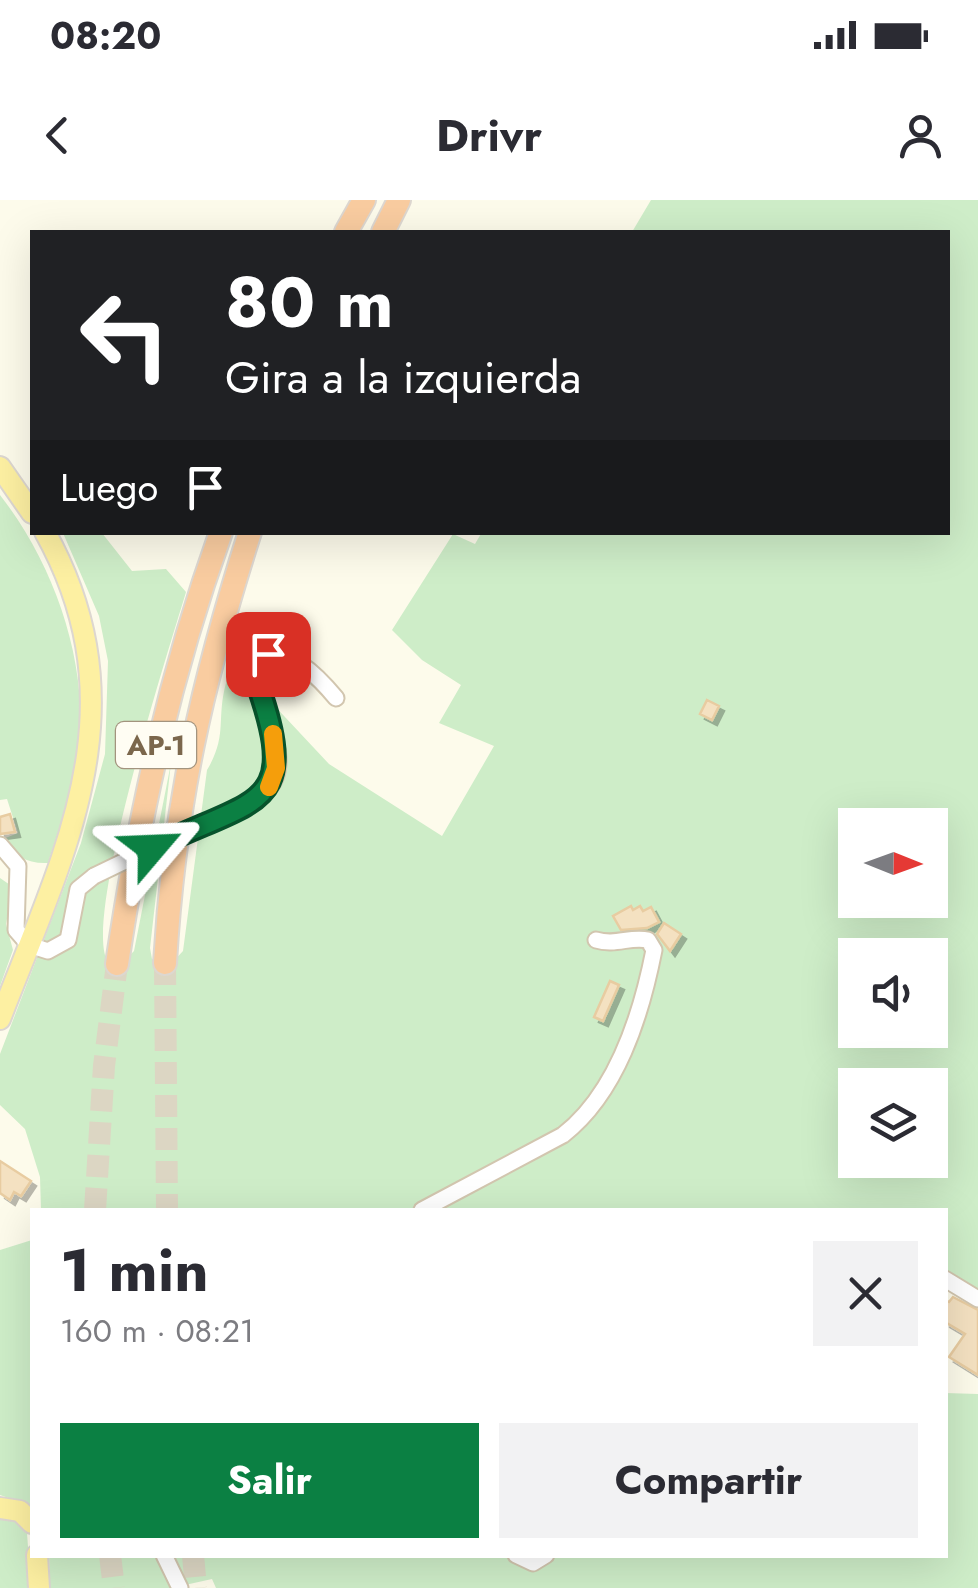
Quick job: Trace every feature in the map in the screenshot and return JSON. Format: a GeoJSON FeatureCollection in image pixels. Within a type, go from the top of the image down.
{"type":"FeatureCollection","features":[{"type":"Feature","properties":{"kind":"highway"},"geometry":{"type":"LineString","coordinates":[[334,230],[349,200]]}},
{"type":"Feature","properties":{"kind":"highway"},"geometry":{"type":"LineString","coordinates":[[347,230],[364,200]]}},
{"type":"Feature","properties":{"kind":"highway"},"geometry":{"type":"LineString","coordinates":[[383,230],[399,200]]}},
{"type":"Feature","properties":{"kind":"highway","name":"AP-1"},"geometry":{"type":"LineString","coordinates":[[165,963],[170,863],[192,730],[211,653],[249,535]]}},
{"type":"Feature","properties":{"kind":"highway","name":"AP-1"},"geometry":{"type":"LineString","coordinates":[[117,964],[150,769],[187,626],[217,539]]}},
{"type":"Feature","properties":{"kind":"main road"},"geometry":{"type":"LineString","coordinates":[[0,467],[30,511]]}},
{"type":"Feature","properties":{"kind":"main road"},"geometry":{"type":"LineString","coordinates":[[0,1018],[82,793],[93,729],[91,673],[79,613],[46,535]]}},
{"type":"Feature","properties":{"kind":"main road"},"geometry":{"type":"LineString","coordinates":[[0,1508],[20,1511],[30,1521]]}},
{"type":"Feature","properties":{"kind":"main road"},"geometry":{"type":"LineString","coordinates":[[36,1558],[38,1588]]}},
{"type":"Feature","properties":{"kind":"street"},"geometry":{"type":"LineString","coordinates":[[0,845],[18,866],[15,924],[29,945],[48,951],[68,940],[75,922],[75,898],[84,881],[266,792],[276,768],[271,720],[255,677],[260,661],[268,654],[285,656],[320,679],[336,698]]}},
{"type":"Feature","properties":{"kind":"street"},"geometry":{"type":"LineString","coordinates":[[426,1208],[563,1135],[588,1113],[610,1083],[654,950],[648,940],[639,938],[622,944],[596,940]]}},
{"type":"Feature","properties":{"kind":"street"},"geometry":{"type":"LineString","coordinates":[[948,1281],[976,1297]]}},
{"type":"Feature","properties":{"kind":"street"},"geometry":{"type":"LineString","coordinates":[[165,1558],[180,1588]]}},
{"type":"Feature","properties":{"kind":"green space"},"geometry":{"type":"Polygon","coordinates":[[[651,200],[978,200],[978,1303],[948,1286],[948,1208],[41,1208],[40,1177],[25,1129],[0,1105],[0,1054],[81,843],[105,754],[108,661],[99,616],[64,535],[104,535],[132,571],[166,569],[186,592],[130,785],[106,898],[103,940],[109,963],[121,964],[134,951],[171,763],[150,948],[152,959],[170,965],[183,951],[207,770],[220,737],[226,683],[251,631],[270,641],[252,669],[257,701],[270,701],[329,764],[442,836],[494,746],[439,723],[461,685],[422,660],[392,630],[455,535],[475,544],[480,535],[950,535],[950,230],[633,230],[651,200]]]}},
{"type":"Feature","properties":{"kind":"green space"},"geometry":{"type":"Polygon","coordinates":[[[0,495],[36,550],[50,580],[62,611],[77,676],[78,757],[48,863],[22,858],[3,839],[18,833],[7,799],[0,800],[0,495]]]}},
{"type":"Feature","properties":{"kind":"green space"},"geometry":{"type":"Polygon","coordinates":[[[0,878],[13,887],[6,924],[13,950],[0,986],[0,878]]]}},
{"type":"Feature","properties":{"kind":"green space"},"geometry":{"type":"Polygon","coordinates":[[[30,1241],[30,1505],[0,1495],[0,1250],[30,1241]]]}},
{"type":"Feature","properties":{"kind":"green space"},"geometry":{"type":"Polygon","coordinates":[[[948,1393],[978,1394],[978,1588],[216,1588],[212,1579],[185,1585],[172,1558],[948,1558],[948,1393]]]}},
{"type":"Feature","properties":{"kind":"green space"},"geometry":{"type":"Polygon","coordinates":[[[0,1517],[22,1522],[27,1533],[31,1588],[0,1588],[0,1517]]]}},
{"type":"Feature","properties":{"kind":"green space"},"geometry":{"type":"Polygon","coordinates":[[[49,1558],[158,1558],[173,1588],[50,1588],[49,1558]]]}},
{"type":"Feature","properties":{"kind":"building"},"geometry":{"type":"Polygon","coordinates":[[[707,700],[719,706],[712,720],[700,714],[707,700]]]}},
{"type":"Feature","properties":{"kind":"building"},"geometry":{"type":"Polygon","coordinates":[[[129,725],[144,729],[136,760],[122,757],[129,725]]]}},
{"type":"Feature","properties":{"kind":"building"},"geometry":{"type":"Polygon","coordinates":[[[10,814],[15,832],[0,834],[0,817],[10,814]]]}},
{"type":"Feature","properties":{"kind":"building"},"geometry":{"type":"Polygon","coordinates":[[[631,906],[633,910],[640,906],[643,911],[651,907],[659,922],[647,928],[621,930],[613,916],[631,906]]]}},
{"type":"Feature","properties":{"kind":"building"},"geometry":{"type":"Polygon","coordinates":[[[664,923],[681,934],[670,951],[657,934],[664,923]]]}},
{"type":"Feature","properties":{"kind":"building"},"geometry":{"type":"Polygon","coordinates":[[[610,981],[619,985],[603,1021],[594,1017],[610,981]]]}},
{"type":"Feature","properties":{"kind":"building"},"geometry":{"type":"Polygon","coordinates":[[[0,1161],[31,1181],[21,1196],[14,1192],[10,1200],[0,1193],[0,1161]]]}},
{"type":"Feature","properties":{"kind":"building"},"geometry":{"type":"Polygon","coordinates":[[[953,1297],[978,1310],[978,1375],[949,1357],[965,1334],[948,1324],[949,1302],[953,1297]]]}},
{"type":"Feature","properties":{"kind":"tunnel"},"geometry":{"type":"LineString","coordinates":[[165,963],[167,1208]]}},
{"type":"Feature","properties":{"kind":"tunnel"},"geometry":{"type":"LineString","coordinates":[[95,1208],[104,1066],[117,964]]}},
{"type":"Feature","properties":{"kind":"tunnel"},"geometry":{"type":"LineString","coordinates":[[110,1558],[114,1588]]}},
{"type":"Feature","properties":{"kind":"tunnel"},"geometry":{"type":"LineString","coordinates":[[193,1558],[196,1588]]}},
{"type":"Feature","properties":{"kind":"slow traffic"},"geometry":{"type":"LineString","coordinates":[[269,787],[276,768],[273,734]]}},
{"type":"Feature","properties":{"kind":"route"},"geometry":{"type":"LineString","coordinates":[[152,848],[256,799],[272,782],[276,749],[271,720],[255,677],[256,668],[268,654]]}}]}
